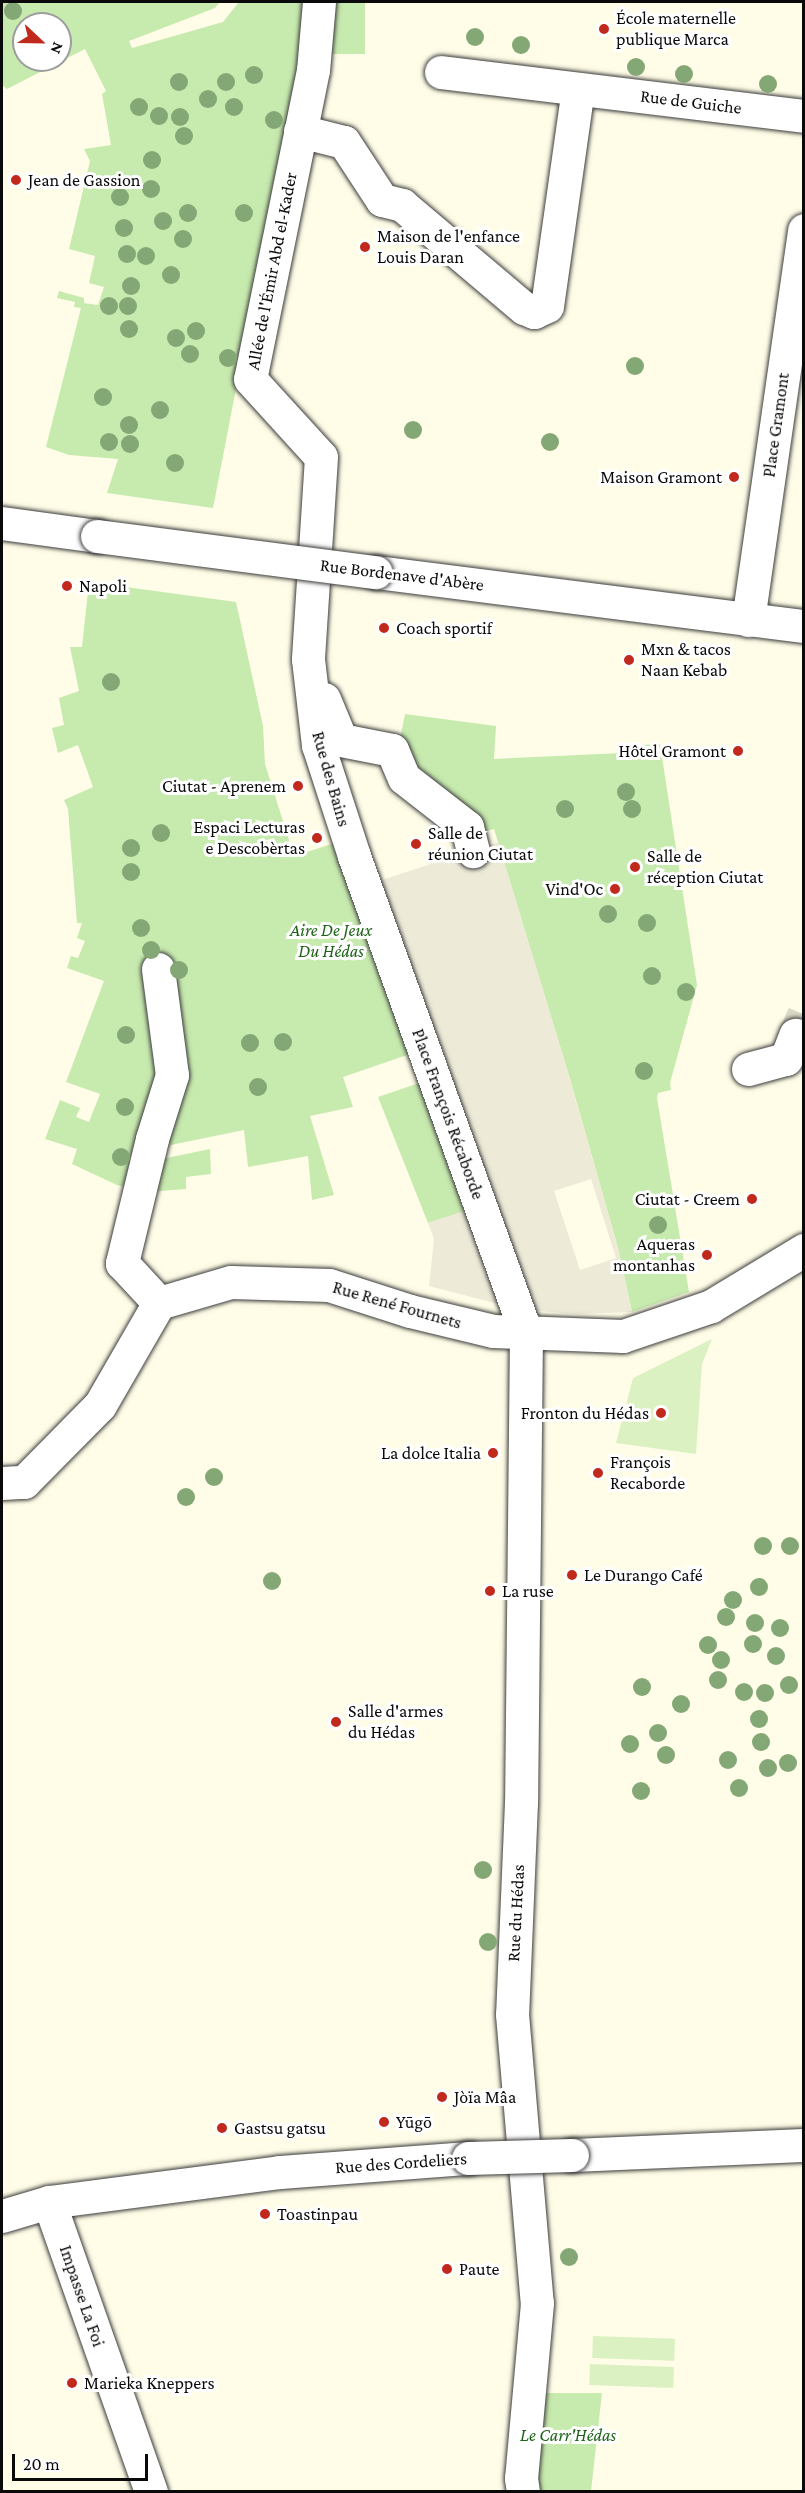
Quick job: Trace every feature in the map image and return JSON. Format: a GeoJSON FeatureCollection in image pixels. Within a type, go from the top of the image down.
{"type":"FeatureCollection","features":[{"type":"Feature","properties":{"kind":"street","name":"Allée de l'Émir Abd el-Kader"},"geometry":{"type":"LineString","coordinates":[[308,659],[321,457],[250,379],[313,70],[319,2]]}},
{"type":"Feature","properties":{"kind":"street","name":"Rue de Guiche"},"geometry":{"type":"LineString","coordinates":[[441,72],[804,116]]}},
{"type":"Feature","properties":{"kind":"street"},"geometry":{"type":"LineString","coordinates":[[300,131],[344,142],[382,200],[402,205],[524,308],[534,312],[547,306],[578,88]]}},
{"type":"Feature","properties":{"kind":"street","name":"Place Gramont"},"geometry":{"type":"LineString","coordinates":[[748,620],[804,230]]}},
{"type":"Feature","properties":{"kind":"street","name":"Rue Bordenave d'Abère"},"geometry":{"type":"LineString","coordinates":[[2,523],[804,626]]}},
{"type":"Feature","properties":{"kind":"street","name":"Rue des Bains"},"geometry":{"type":"LineString","coordinates":[[308,659],[341,740],[392,750],[404,778],[467,827],[473,851]]}},
{"type":"Feature","properties":{"kind":"street","name":"Rue des Bains"},"geometry":{"type":"LineString","coordinates":[[308,659],[318,745],[354,856],[370,896]]}},
{"type":"Feature","properties":{"kind":"street","name":"Place François Récaborde"},"geometry":{"type":"LineString","coordinates":[[370,896],[526,1333]]}},
{"type":"Feature","properties":{"kind":"street"},"geometry":{"type":"LineString","coordinates":[[2,1484],[24,1482],[100,1405],[159,1303],[122,1263],[152,1139],[171,1075],[158,969]]}},
{"type":"Feature","properties":{"kind":"street"},"geometry":{"type":"LineString","coordinates":[[748,1069],[786,1059],[795,1035]]}},
{"type":"Feature","properties":{"kind":"street","name":"Rue René Fournets"},"geometry":{"type":"LineString","coordinates":[[159,1303],[231,1282],[329,1285],[493,1331],[623,1336],[711,1306],[804,1250]]}},
{"type":"Feature","properties":{"kind":"street","name":"Rue du Hédas"},"geometry":{"type":"LineString","coordinates":[[523,2492],[521,2478],[537,2302],[512,2014],[523,1745],[526,1333]]}},
{"type":"Feature","properties":{"kind":"street","name":"Rue des Cordeliers"},"geometry":{"type":"LineString","coordinates":[[2,2216],[50,2202],[280,2172],[468,2158],[804,2145]]}},
{"type":"Feature","properties":{"kind":"street","name":"Impasse La Foi"},"geometry":{"type":"LineString","coordinates":[[50,2202],[151,2492]]}},
{"type":"Feature","properties":{"kind":"green space"},"geometry":{"type":"Polygon","coordinates":[[[2,2],[220,2],[215,8],[129,41],[132,48],[223,22],[239,2],[305,2],[300,74],[213,508],[107,493],[118,459],[69,455],[46,447],[81,308],[74,307],[75,302],[57,298],[59,291],[84,298],[84,303],[98,305],[104,287],[89,283],[95,256],[69,249],[90,161],[84,149],[111,145],[102,94],[106,91],[85,49],[72,56],[72,12],[12,12],[12,72],[40,72],[7,89],[2,85],[2,2]]]}},
{"type":"Feature","properties":{"kind":"green space"},"geometry":{"type":"Polygon","coordinates":[[[328,2],[365,2],[365,54],[328,54],[328,2]]]}},
{"type":"Feature","properties":{"kind":"green space","name":"Aire De Jeux Du Hédas"},"geometry":{"type":"Polygon","coordinates":[[[89,582],[236,602],[263,726],[265,764],[294,856],[335,843],[413,1053],[343,1077],[353,1107],[310,1116],[334,1195],[312,1200],[308,1156],[248,1167],[244,1130],[161,1147],[157,1160],[210,1149],[211,1174],[186,1177],[186,1189],[147,1192],[117,1185],[72,1164],[77,1149],[45,1139],[60,1100],[80,1108],[76,1117],[89,1122],[100,1094],[66,1082],[104,981],[67,968],[71,956],[78,958],[85,941],[77,938],[82,923],[77,923],[68,809],[64,800],[93,787],[78,745],[58,753],[52,728],[64,725],[59,698],[79,691],[70,647],[82,647],[89,582]]]}},
{"type":"Feature","properties":{"kind":"green space"},"geometry":{"type":"Polygon","coordinates":[[[405,714],[496,726],[494,759],[622,753],[622,746],[660,744],[697,985],[670,1083],[671,1090],[658,1093],[657,1098],[689,1292],[632,1312],[618,1248],[570,1079],[494,829],[476,834],[398,749],[405,714]]]}},
{"type":"Feature","properties":{"kind":"green space"},"geometry":{"type":"Polygon","coordinates":[[[422,1082],[465,1211],[428,1223],[378,1097],[422,1082]]]}},
{"type":"Feature","properties":{"kind":"green space","name":"Fronton du Hédas"},"geometry":{"type":"Polygon","coordinates":[[[712,1339],[702,1364],[696,1454],[616,1443],[633,1378],[712,1339]]]}},
{"type":"Feature","properties":{"kind":"green space"},"geometry":{"type":"Polygon","coordinates":[[[593,2336],[675,2339],[674,2361],[592,2358],[593,2336]]]}},
{"type":"Feature","properties":{"kind":"green space"},"geometry":{"type":"Polygon","coordinates":[[[590,2364],[674,2367],[673,2388],[589,2385],[590,2364]]]}},
{"type":"Feature","properties":{"kind":"green space","name":"Le Carr'Hédas"},"geometry":{"type":"Polygon","coordinates":[[[542,2393],[602,2393],[591,2491],[537,2492],[542,2393]]]}},
{"type":"Feature","properties":{"kind":"shaded area"},"geometry":{"type":"Polygon","coordinates":[[[498,842],[618,1248],[632,1312],[574,1314],[518,1309],[429,1286],[434,1239],[428,1223],[465,1211],[379,881],[498,842]],[[591,1179],[554,1191],[580,1270],[616,1258],[591,1179]]]}},
{"type":"Feature","properties":{"kind":"tunnel"},"geometry":{"type":"LineString","coordinates":[[795,1035],[804,1014]]}},
{"type":"Feature","properties":{"kind":"place","name":"École maternelle publique Marca"},"geometry":{"type":"Point","coordinates":[604,29]}},
{"type":"Feature","properties":{"kind":"place","name":"Jean de Gassion"},"geometry":{"type":"Point","coordinates":[16,180]}},
{"type":"Feature","properties":{"kind":"place","name":"Maison de l'enfance Louis Daran"},"geometry":{"type":"Point","coordinates":[365,247]}},
{"type":"Feature","properties":{"kind":"place","name":"Maison Gramont"},"geometry":{"type":"Point","coordinates":[734,477]}},
{"type":"Feature","properties":{"kind":"place","name":"Napoli"},"geometry":{"type":"Point","coordinates":[67,586]}},
{"type":"Feature","properties":{"kind":"place","name":"Coach sportif"},"geometry":{"type":"Point","coordinates":[384,628]}},
{"type":"Feature","properties":{"kind":"place","name":"Mxn & tacos Naan Kebab"},"geometry":{"type":"Point","coordinates":[629,660]}},
{"type":"Feature","properties":{"kind":"place","name":"Hôtel Gramont"},"geometry":{"type":"Point","coordinates":[738,751]}},
{"type":"Feature","properties":{"kind":"place","name":"Ciutat - Aprenem"},"geometry":{"type":"Point","coordinates":[298,786]}},
{"type":"Feature","properties":{"kind":"place","name":"Espaci Lecturas e Descobèrtas"},"geometry":{"type":"Point","coordinates":[317,838]}},
{"type":"Feature","properties":{"kind":"place","name":"Salle de réunion Ciutat"},"geometry":{"type":"Point","coordinates":[416,844]}},
{"type":"Feature","properties":{"kind":"place","name":"Salle de réception Ciutat"},"geometry":{"type":"Point","coordinates":[635,867]}},
{"type":"Feature","properties":{"kind":"place","name":"Vind'Oc"},"geometry":{"type":"Point","coordinates":[615,889]}},
{"type":"Feature","properties":{"kind":"place","name":"Ciutat - Creem"},"geometry":{"type":"Point","coordinates":[752,1199]}},
{"type":"Feature","properties":{"kind":"place","name":"Aqueras montanhas"},"geometry":{"type":"Point","coordinates":[707,1255]}},
{"type":"Feature","properties":{"kind":"place","name":"Fronton du Hédas"},"geometry":{"type":"Point","coordinates":[661,1413]}},
{"type":"Feature","properties":{"kind":"place","name":"La dolce Italia"},"geometry":{"type":"Point","coordinates":[493,1453]}},
{"type":"Feature","properties":{"kind":"place","name":"François Recaborde"},"geometry":{"type":"Point","coordinates":[598,1473]}},
{"type":"Feature","properties":{"kind":"place","name":"Le Durango Café"},"geometry":{"type":"Point","coordinates":[572,1575]}},
{"type":"Feature","properties":{"kind":"place","name":"La ruse"},"geometry":{"type":"Point","coordinates":[490,1591]}},
{"type":"Feature","properties":{"kind":"place","name":"Salle d'armes du Hédas"},"geometry":{"type":"Point","coordinates":[336,1722]}},
{"type":"Feature","properties":{"kind":"place","name":"Jòïa Mâa"},"geometry":{"type":"Point","coordinates":[442,2097]}},
{"type":"Feature","properties":{"kind":"place","name":"Yūgō"},"geometry":{"type":"Point","coordinates":[384,2122]}},
{"type":"Feature","properties":{"kind":"place","name":"Gastsu gatsu"},"geometry":{"type":"Point","coordinates":[222,2128]}},
{"type":"Feature","properties":{"kind":"place","name":"Toastinpau"},"geometry":{"type":"Point","coordinates":[265,2214]}},
{"type":"Feature","properties":{"kind":"place","name":"Paute"},"geometry":{"type":"Point","coordinates":[447,2269]}},
{"type":"Feature","properties":{"kind":"place","name":"Marieka Kneppers"},"geometry":{"type":"Point","coordinates":[72,2383]}}]}
